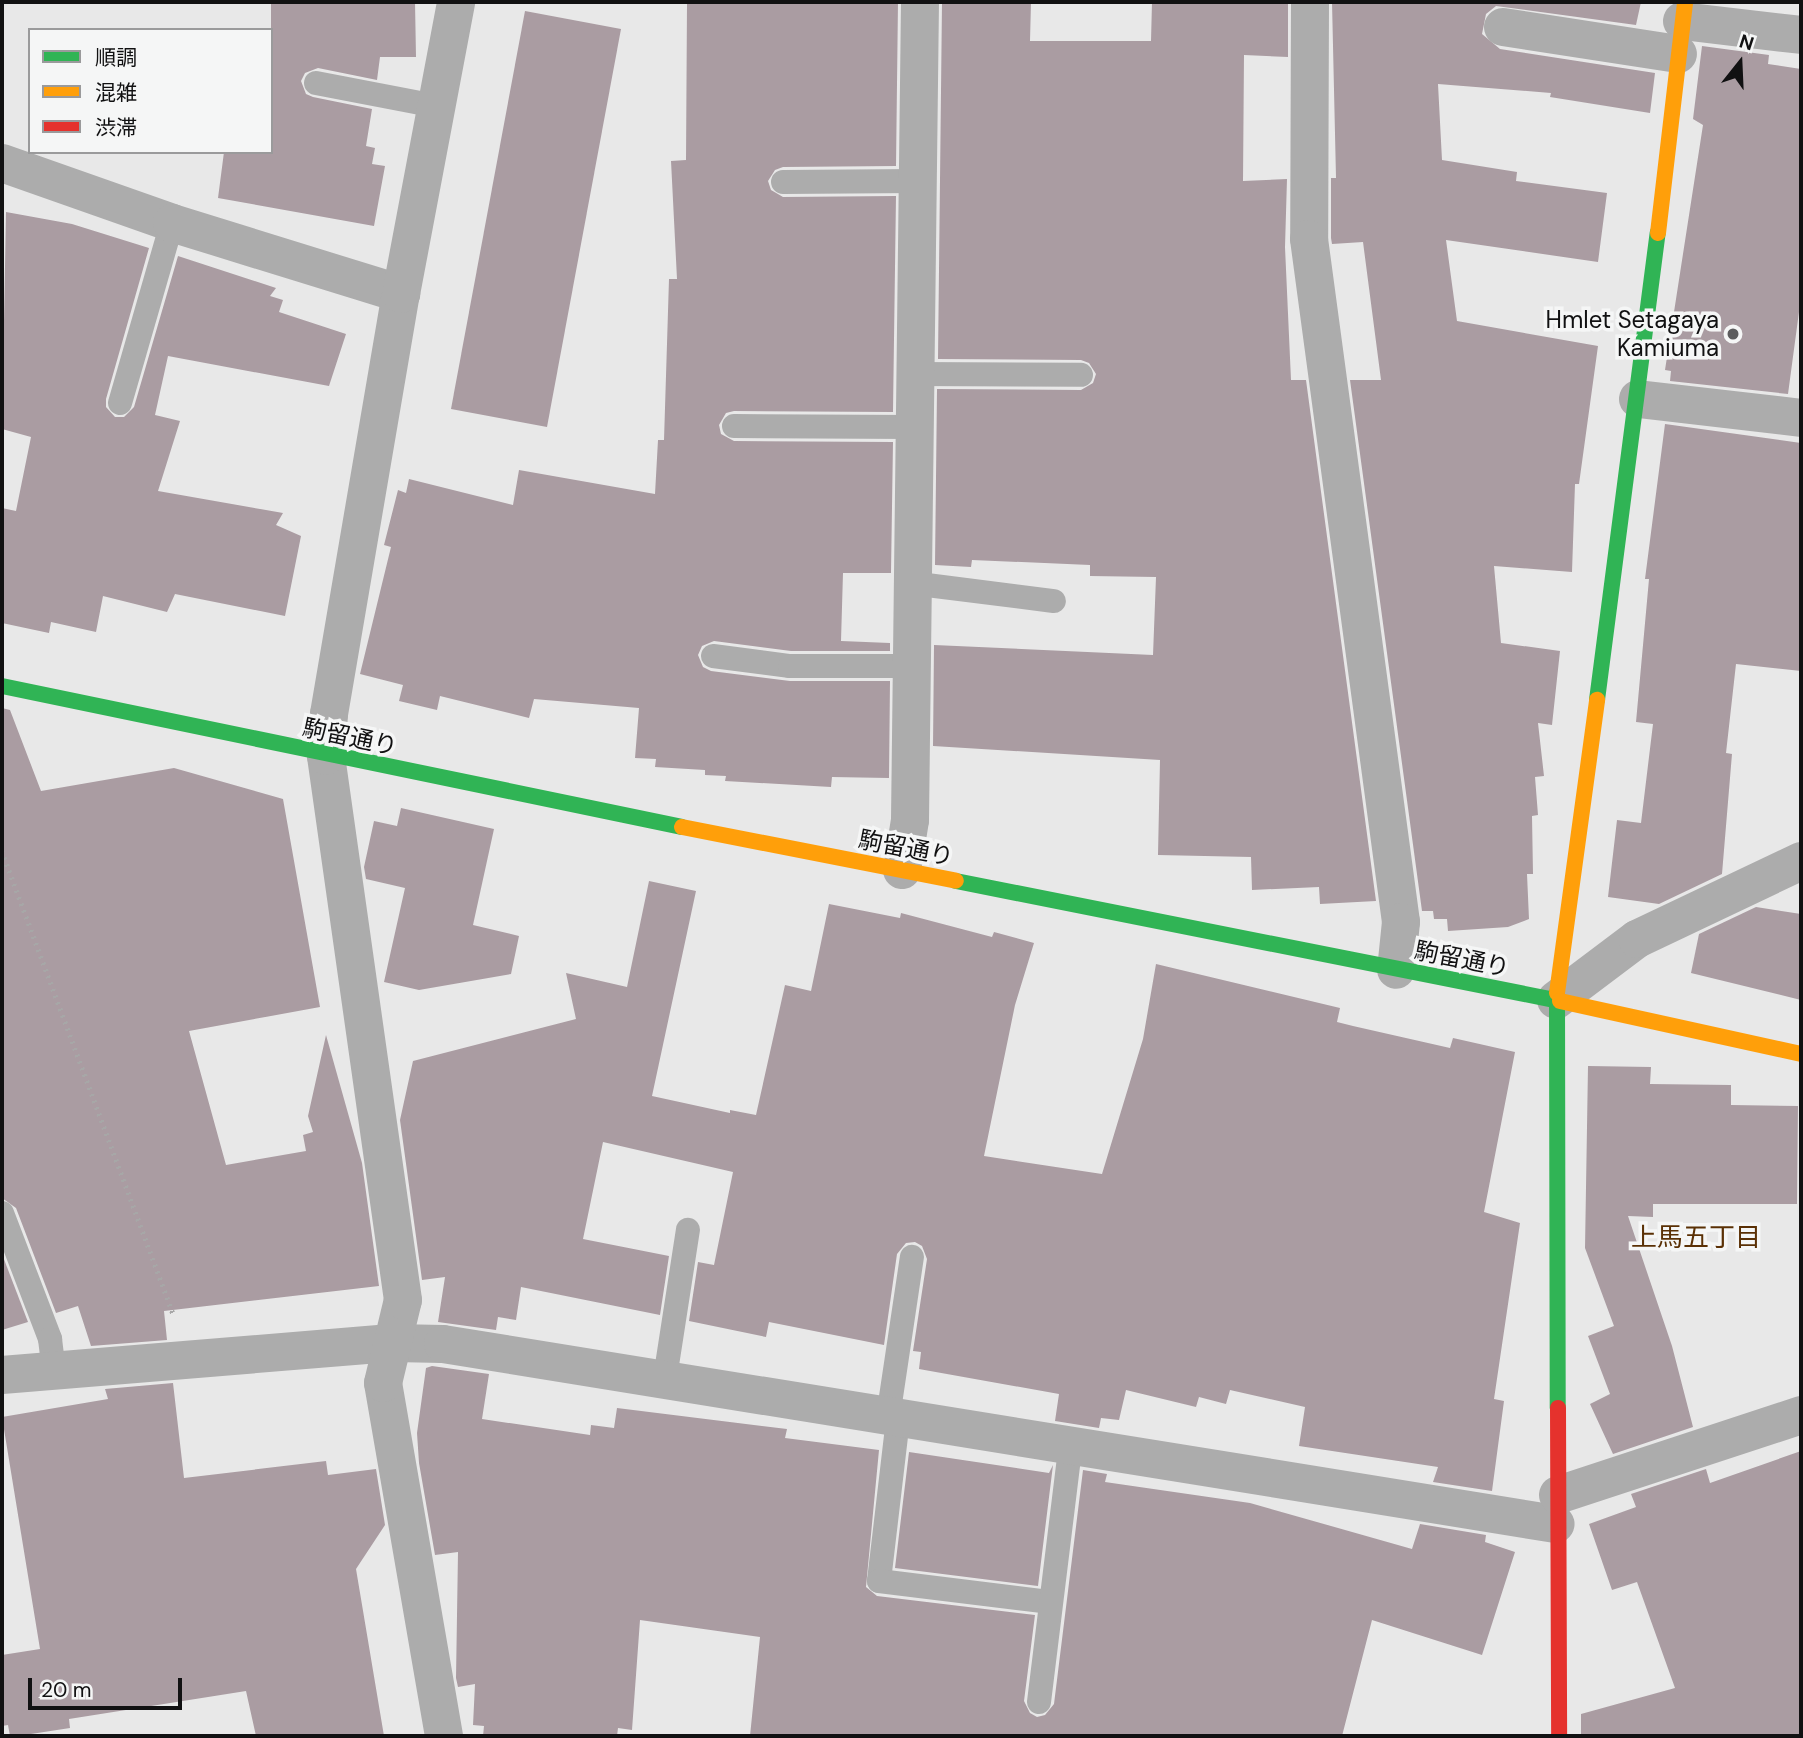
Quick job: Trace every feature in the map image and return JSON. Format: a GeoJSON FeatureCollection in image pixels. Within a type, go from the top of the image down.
{"type":"FeatureCollection","features":[{"type":"Feature","properties":{"kind":"street"},"geometry":{"type":"LineString","coordinates":[[444,1736],[383,1383],[403,1300],[326,756],[329,714],[401,293],[456,2]]}},
{"type":"Feature","properties":{"kind":"street"},"geometry":{"type":"LineString","coordinates":[[902,870],[910,820],[920,2]]}},
{"type":"Feature","properties":{"kind":"street"},"geometry":{"type":"LineString","coordinates":[[1310,2],[1309,239],[1401,922],[1396,970]]}},
{"type":"Feature","properties":{"kind":"street"},"geometry":{"type":"LineString","coordinates":[[1503,27],[1682,25],[1801,35]]}},
{"type":"Feature","properties":{"kind":"street"},"geometry":{"type":"LineString","coordinates":[[1559,1736],[1556,1000],[1637,399],[1682,25]]}},
{"type":"Feature","properties":{"kind":"street"},"geometry":{"type":"LineString","coordinates":[[2,163],[172,223],[401,293]]}},
{"type":"Feature","properties":{"kind":"street"},"geometry":{"type":"LineString","coordinates":[[1637,399],[1801,418]]}},
{"type":"Feature","properties":{"kind":"street","name":"駒留通り"},"geometry":{"type":"LineString","coordinates":[[2,686],[326,756],[1556,1000],[1801,1054]]}},
{"type":"Feature","properties":{"kind":"street"},"geometry":{"type":"LineString","coordinates":[[1556,1000],[1637,939],[1801,861]]}},
{"type":"Feature","properties":{"kind":"street"},"geometry":{"type":"LineString","coordinates":[[2,1375],[394,1343],[443,1344],[665,1378],[893,1418],[1557,1509],[1801,1415]]}},
{"type":"Feature","properties":{"kind":"lane"},"geometry":{"type":"LineString","coordinates":[[316,83],[436,106]]}},
{"type":"Feature","properties":{"kind":"lane"},"geometry":{"type":"LineString","coordinates":[[783,182],[917,181]]}},
{"type":"Feature","properties":{"kind":"lane"},"geometry":{"type":"LineString","coordinates":[[120,403],[172,223]]}},
{"type":"Feature","properties":{"kind":"lane"},"geometry":{"type":"LineString","coordinates":[[914,374],[1081,375]]}},
{"type":"Feature","properties":{"kind":"lane"},"geometry":{"type":"LineString","coordinates":[[734,426],[913,427]]}},
{"type":"Feature","properties":{"kind":"lane"},"geometry":{"type":"LineString","coordinates":[[911,583],[1054,601]]}},
{"type":"Feature","properties":{"kind":"lane"},"geometry":{"type":"LineString","coordinates":[[713,656],[790,666],[910,666]]}},
{"type":"Feature","properties":{"kind":"lane"},"geometry":{"type":"LineString","coordinates":[[2,1213],[50,1339],[54,1370]]}},
{"type":"Feature","properties":{"kind":"lane"},"geometry":{"type":"LineString","coordinates":[[665,1378],[688,1230]]}},
{"type":"Feature","properties":{"kind":"lane"},"geometry":{"type":"LineString","coordinates":[[912,1257],[893,1418],[879,1581],[1049,1602]]}},
{"type":"Feature","properties":{"kind":"lane"},"geometry":{"type":"LineString","coordinates":[[1039,1702],[1049,1602],[1071,1443]]}},
{"type":"Feature","properties":{"kind":"path"},"geometry":{"type":"LineString","coordinates":[[2,851],[190,1360]]}},
{"type":"Feature","properties":{"kind":"building"},"geometry":{"type":"Polygon","coordinates":[[[271,2],[415,2],[416,57],[380,57],[377,80],[318,68],[305,73],[301,81],[306,94],[313,97],[372,109],[366,146],[375,148],[372,164],[385,166],[374,226],[218,198],[224,154],[273,154],[271,2]]]}},
{"type":"Feature","properties":{"kind":"building"},"geometry":{"type":"Polygon","coordinates":[[[898,2],[896,166],[783,167],[775,170],[768,181],[771,190],[783,197],[896,196],[893,412],[734,411],[726,413],[719,425],[721,434],[734,441],[893,442],[891,573],[843,573],[841,641],[890,643],[890,651],[791,651],[714,641],[702,646],[698,655],[703,667],[711,671],[790,681],[890,681],[889,778],[832,777],[831,787],[725,781],[726,776],[705,775],[705,770],[655,767],[656,759],[635,758],[639,708],[534,699],[529,718],[440,696],[437,710],[399,701],[403,685],[360,674],[391,547],[384,545],[398,490],[406,493],[409,479],[513,505],[519,470],[655,494],[658,440],[664,440],[669,279],[677,279],[671,161],[686,160],[687,3],[898,2]]]}},
{"type":"Feature","properties":{"kind":"building"},"geometry":{"type":"Polygon","coordinates":[[[942,2],[1031,2],[1030,41],[1151,41],[1152,2],[1288,2],[1288,57],[1244,55],[1243,181],[1287,179],[1285,247],[1291,380],[1306,380],[1376,901],[1320,904],[1319,887],[1252,890],[1251,857],[1158,855],[1160,760],[933,746],[934,645],[1153,655],[1156,577],[1090,576],[1090,565],[972,560],[971,567],[935,565],[937,389],[1081,390],[1093,383],[1096,374],[1089,363],[1081,360],[938,359],[942,2]]]}},
{"type":"Feature","properties":{"kind":"building"},"geometry":{"type":"Polygon","coordinates":[[[1332,2],[1641,2],[1636,25],[1496,6],[1486,14],[1482,34],[1500,49],[1655,73],[1650,113],[1550,97],[1551,93],[1438,84],[1442,160],[1517,172],[1516,181],[1607,193],[1598,262],[1446,240],[1457,321],[1598,346],[1579,484],[1575,484],[1572,572],[1494,566],[1501,643],[1560,651],[1552,725],[1538,723],[1544,776],[1535,777],[1538,815],[1532,816],[1533,874],[1527,874],[1529,919],[1508,927],[1448,931],[1447,919],[1434,919],[1433,911],[1422,911],[1350,380],[1381,380],[1363,242],[1332,244],[1331,238],[1331,178],[1336,178],[1332,2]]]}},
{"type":"Feature","properties":{"kind":"building"},"geometry":{"type":"Polygon","coordinates":[[[525,11],[621,29],[547,427],[451,409],[525,11]]]}},
{"type":"Feature","properties":{"kind":"building"},"geometry":{"type":"Polygon","coordinates":[[[1702,46],[1769,55],[1768,64],[1801,69],[1801,297],[1788,394],[1670,381],[1671,371],[1665,370],[1703,125],[1693,119],[1702,46]]]}},
{"type":"Feature","properties":{"kind":"building"},"geometry":{"type":"Polygon","coordinates":[[[6,212],[72,224],[149,248],[106,399],[106,407],[115,417],[124,417],[134,407],[178,256],[276,288],[270,296],[283,300],[279,312],[346,334],[329,386],[168,356],[155,415],[180,421],[158,491],[283,513],[276,525],[301,536],[285,616],[175,594],[167,612],[103,596],[96,632],[51,622],[49,633],[2,623],[2,508],[16,511],[31,437],[2,429],[6,212]]]}},
{"type":"Feature","properties":{"kind":"building"},"geometry":{"type":"Polygon","coordinates":[[[1665,424],[1801,443],[1801,671],[1736,664],[1726,753],[1732,754],[1722,874],[1659,904],[1608,897],[1617,820],[1641,823],[1653,724],[1636,722],[1649,579],[1645,579],[1665,424]]]}},
{"type":"Feature","properties":{"kind":"building"},"geometry":{"type":"Polygon","coordinates":[[[2,708],[10,710],[41,791],[174,768],[283,799],[320,1007],[189,1031],[226,1165],[306,1151],[303,1135],[313,1132],[308,1116],[326,1035],[362,1163],[379,1286],[164,1311],[167,1340],[91,1346],[78,1306],[56,1313],[16,1208],[2,1198],[2,708]]]}},
{"type":"Feature","properties":{"kind":"building"},"geometry":{"type":"Polygon","coordinates":[[[401,808],[494,829],[473,925],[519,936],[511,974],[419,990],[384,982],[405,888],[366,879],[364,867],[374,821],[397,826],[401,808]]]}},
{"type":"Feature","properties":{"kind":"building"},"geometry":{"type":"Polygon","coordinates":[[[649,881],[696,891],[652,1096],[730,1113],[730,1110],[756,1115],[785,985],[811,991],[829,904],[900,918],[901,913],[992,937],[994,932],[1034,943],[1015,1005],[984,1156],[1102,1174],[1143,1039],[1156,964],[1340,1008],[1337,1022],[1353,1026],[1450,1048],[1453,1038],[1515,1052],[1484,1212],[1520,1223],[1494,1399],[1504,1401],[1492,1491],[1433,1482],[1438,1467],[1299,1446],[1305,1407],[1230,1390],[1226,1404],[1199,1397],[1196,1407],[1126,1390],[1119,1420],[1101,1418],[1099,1428],[1055,1421],[1059,1394],[919,1369],[921,1352],[913,1351],[927,1259],[922,1246],[915,1242],[906,1243],[897,1254],[884,1345],[769,1322],[766,1337],[689,1321],[698,1262],[714,1265],[733,1172],[603,1142],[583,1239],[669,1256],[660,1315],[521,1287],[516,1320],[498,1317],[496,1330],[438,1322],[445,1277],[422,1280],[400,1120],[413,1061],[576,1019],[566,973],[627,987],[649,881]]]}},
{"type":"Feature","properties":{"kind":"building"},"geometry":{"type":"Polygon","coordinates":[[[1756,907],[1801,914],[1801,1000],[1691,973],[1699,934],[1756,907]]]}},
{"type":"Feature","properties":{"kind":"building"},"geometry":{"type":"Polygon","coordinates":[[[1588,1066],[1651,1067],[1650,1084],[1731,1085],[1731,1105],[1798,1106],[1797,1204],[1653,1204],[1653,1217],[1628,1216],[1672,1346],[1693,1427],[1613,1454],[1590,1404],[1610,1394],[1588,1336],[1614,1326],[1585,1248],[1588,1066]]]}},
{"type":"Feature","properties":{"kind":"building"},"geometry":{"type":"Polygon","coordinates":[[[2,1254],[28,1322],[2,1330],[2,1254]]]}},
{"type":"Feature","properties":{"kind":"building"},"geometry":{"type":"Polygon","coordinates":[[[432,1366],[489,1374],[482,1419],[590,1435],[591,1425],[614,1428],[617,1408],[787,1429],[785,1438],[879,1450],[866,1587],[877,1596],[1035,1615],[1024,1701],[1030,1713],[1037,1717],[1045,1715],[1054,1704],[1083,1470],[1107,1474],[1105,1482],[1250,1503],[1412,1549],[1420,1524],[1486,1535],[1485,1542],[1515,1552],[1482,1655],[1372,1620],[1342,1736],[750,1736],[760,1637],[640,1620],[632,1730],[618,1728],[617,1736],[483,1736],[484,1726],[473,1725],[475,1684],[458,1687],[456,1678],[458,1552],[435,1555],[419,1463],[417,1433],[426,1368],[432,1366]]]}},
{"type":"Feature","properties":{"kind":"building"},"geometry":{"type":"Polygon","coordinates":[[[173,1383],[184,1478],[326,1461],[328,1475],[376,1469],[385,1525],[356,1569],[384,1736],[256,1736],[246,1691],[69,1719],[70,1728],[18,1736],[10,1736],[8,1725],[2,1726],[2,1655],[40,1649],[2,1417],[108,1399],[105,1389],[173,1383]]]}},
{"type":"Feature","properties":{"kind":"building"},"geometry":{"type":"Polygon","coordinates":[[[1801,1451],[1801,1736],[1581,1736],[1581,1714],[1675,1688],[1637,1582],[1612,1590],[1589,1524],[1636,1507],[1631,1494],[1706,1469],[1710,1483],[1801,1451]]]}},
{"type":"Feature","properties":{"kind":"building"},"geometry":{"type":"Polygon","coordinates":[[[909,1452],[1049,1473],[1053,1465],[1038,1586],[895,1568],[909,1452]]]}},
{"type":"Feature","properties":{"kind":"traffic: fast"},"geometry":{"type":"LineString","coordinates":[[1597,700],[1658,233]]}},
{"type":"Feature","properties":{"kind":"traffic: fast"},"geometry":{"type":"LineString","coordinates":[[2,686],[682,827]]}},
{"type":"Feature","properties":{"kind":"traffic: fast"},"geometry":{"type":"LineString","coordinates":[[956,881],[1560,1001]]}},
{"type":"Feature","properties":{"kind":"traffic: fast"},"geometry":{"type":"LineString","coordinates":[[1557,993],[1558,1408]]}},
{"type":"Feature","properties":{"kind":"traffic: slow"},"geometry":{"type":"LineString","coordinates":[[1658,233],[1685,2]]}},
{"type":"Feature","properties":{"kind":"traffic: slow"},"geometry":{"type":"LineString","coordinates":[[1557,993],[1597,700]]}},
{"type":"Feature","properties":{"kind":"traffic: slow"},"geometry":{"type":"LineString","coordinates":[[682,827],[956,881]]}},
{"type":"Feature","properties":{"kind":"traffic: slow"},"geometry":{"type":"LineString","coordinates":[[1560,1001],[1801,1054]]}},
{"type":"Feature","properties":{"kind":"traffic: jam"},"geometry":{"type":"LineString","coordinates":[[1558,1408],[1559,1736]]}},
{"type":"Feature","properties":{"kind":"place","name":"Hmlet Setagaya Kamiuma"},"geometry":{"type":"Point","coordinates":[1733,334]}},
{"type":"Feature","properties":{"kind":"district","name":"上馬五丁目"},"geometry":{"type":"Point","coordinates":[1696,1238]}}]}
